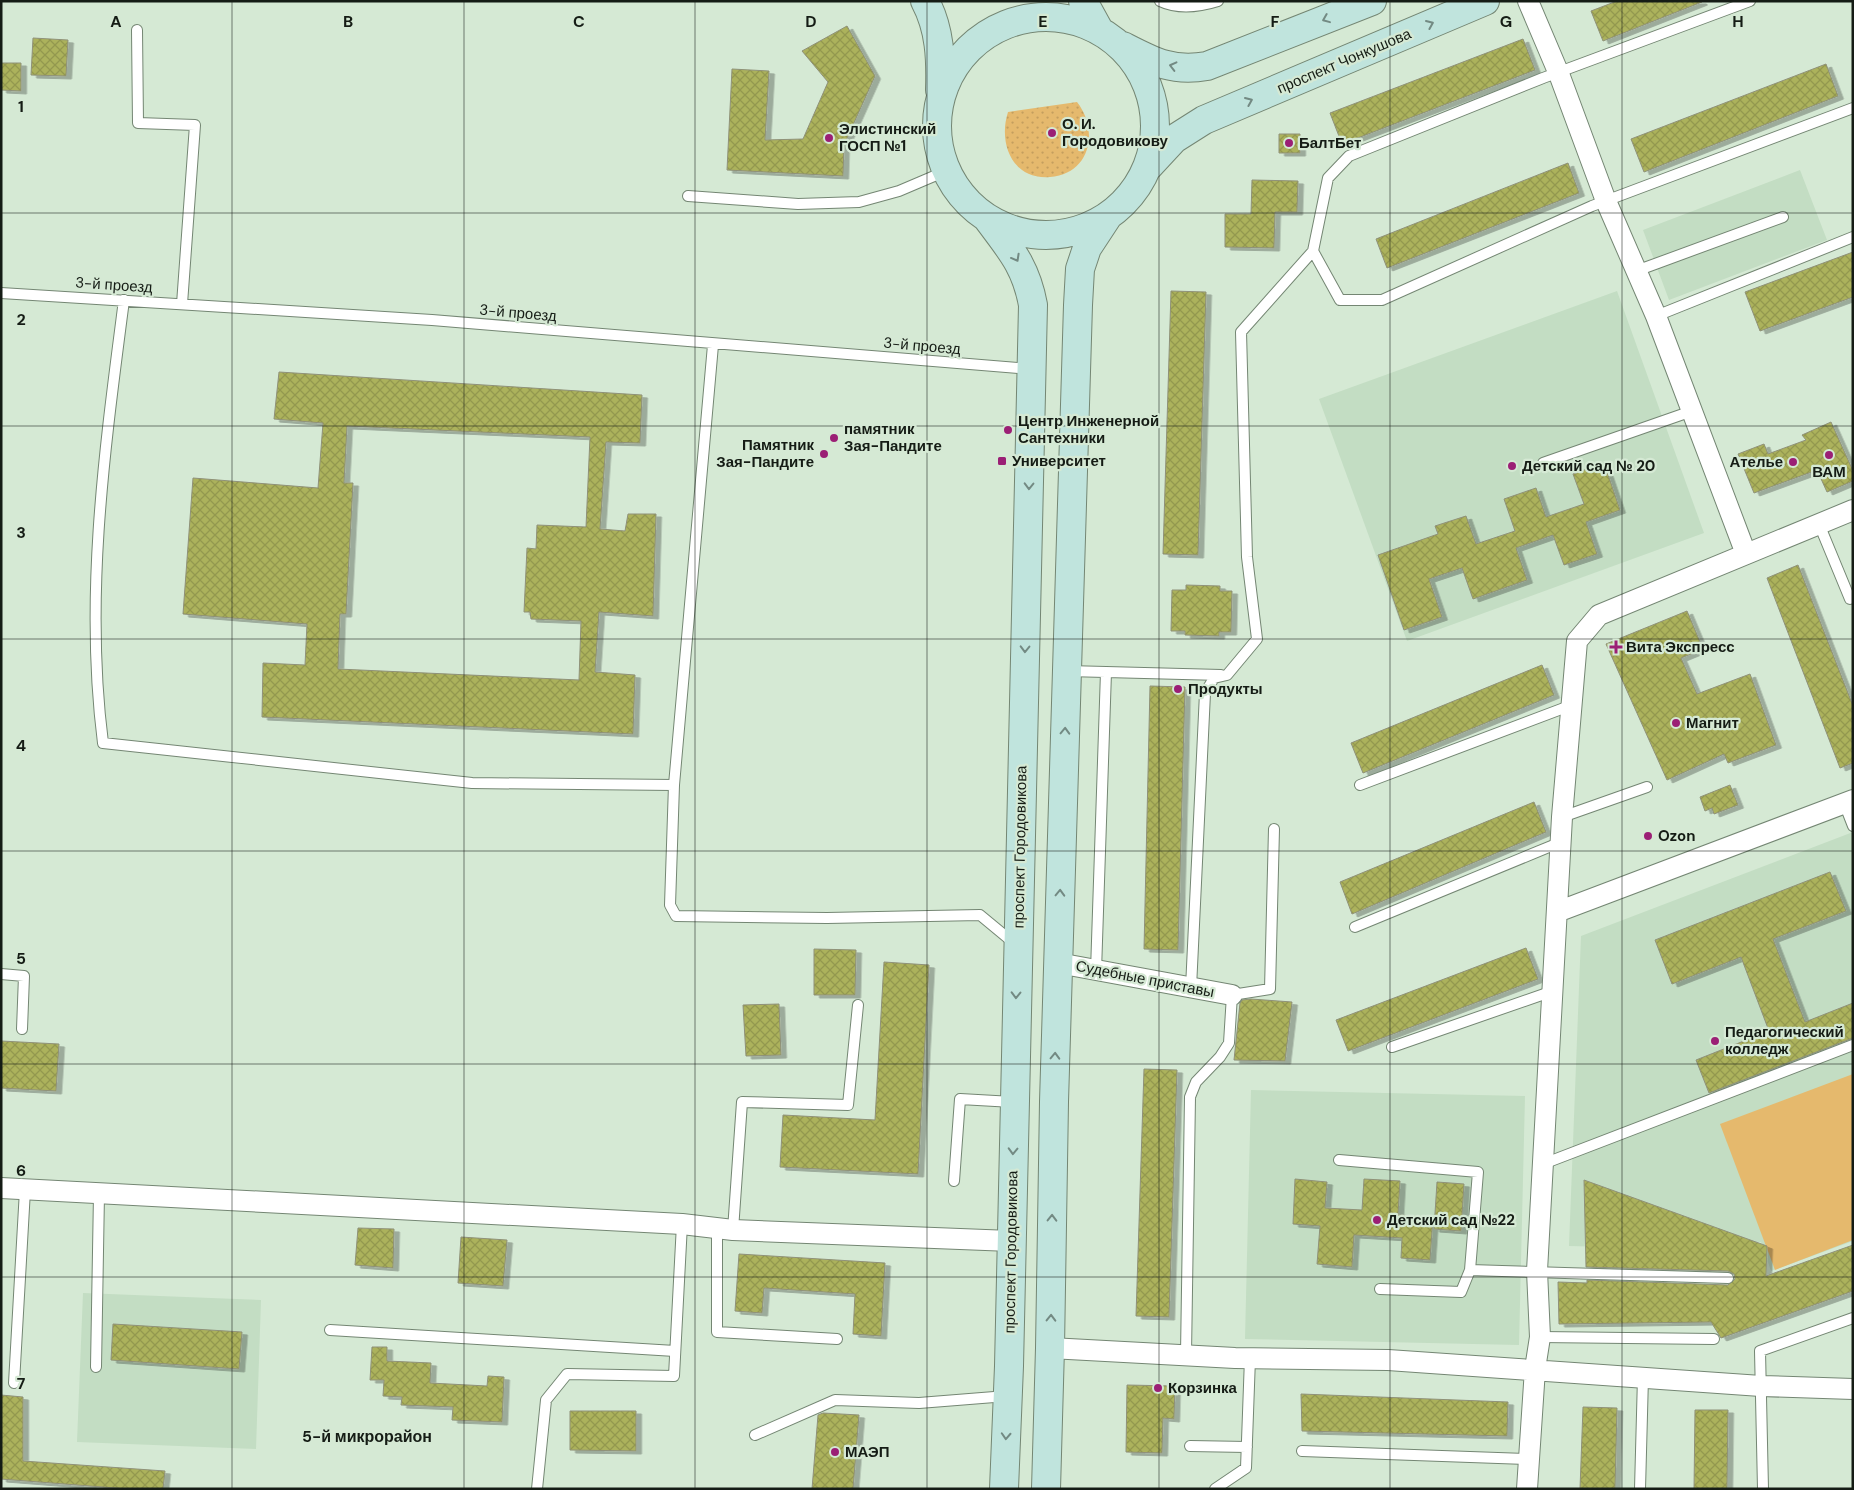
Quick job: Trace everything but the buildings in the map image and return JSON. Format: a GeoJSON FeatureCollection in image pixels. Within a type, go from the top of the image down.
{"type":"FeatureCollection","features":[{"type":"Feature","properties":{"kind":"street"},"geometry":{"type":"LineString","coordinates":[[925,1],[932,14],[941,53],[937,134],[946,171],[963,198],[987,218],[1016,231],[1048,235],[1079,230],[1108,216]]}},
{"type":"Feature","properties":{"kind":"street"},"geometry":{"type":"LineString","coordinates":[[1046,1489],[1054,1102],[1073,433],[1080,269],[1087,248],[1108,216],[1131,195],[1147,167],[1155,136],[1154,105],[1143,75],[1124,50],[1105,35],[1082,1]]}},
{"type":"Feature","properties":{"kind":"street","name":"проспект Чонкушова"},"geometry":{"type":"LineString","coordinates":[[1147,167],[1174,139],[1204,120],[1485,1]]}},
{"type":"Feature","properties":{"kind":"street"},"geometry":{"type":"LineString","coordinates":[[1528,1],[1559,74],[1606,201],[1656,316],[1746,554]]}},
{"type":"Feature","properties":{"kind":"street"},"geometry":{"type":"LineString","coordinates":[[940,97],[957,63],[979,40],[1006,24],[1037,17],[1069,19],[1105,35],[1149,60],[1188,69],[1207,66],[1368,2]]}},
{"type":"Feature","properties":{"kind":"street","name":"проспект Городовикова"},"geometry":{"type":"LineString","coordinates":[[987,218],[1012,251],[1029,281],[1033,305],[1017,946],[1009,1366],[1004,1489]]}},
{"type":"Feature","properties":{"kind":"street"},"geometry":{"type":"LineString","coordinates":[[1527,1489],[1535,1368],[1540,1337],[1537,1271],[1562,817],[1577,641],[1598,615],[1853,510]]}},
{"type":"Feature","properties":{"kind":"street"},"geometry":{"type":"LineString","coordinates":[[1557,912],[1848,801]]}},
{"type":"Feature","properties":{"kind":"street","name":"Судебные приставы"},"geometry":{"type":"LineString","coordinates":[[1058,963],[1232,995]]}},
{"type":"Feature","properties":{"kind":"street"},"geometry":{"type":"LineString","coordinates":[[1014,1102],[1054,1102]]}},
{"type":"Feature","properties":{"kind":"street"},"geometry":{"type":"LineString","coordinates":[[1,1188],[682,1224],[725,1229],[1011,1241]]}},
{"type":"Feature","properties":{"kind":"street"},"geometry":{"type":"LineString","coordinates":[[1009,1366],[1050,1358],[1186,1354],[1250,1358],[1378,1360],[1535,1368],[1761,1386],[1853,1389]]}},
{"type":"Feature","properties":{"kind":"lane"},"geometry":{"type":"LineString","coordinates":[[1160,1],[1169,5],[1198,7],[1218,1]]}},
{"type":"Feature","properties":{"kind":"lane"},"geometry":{"type":"LineString","coordinates":[[1191,988],[1205,693],[1214,678],[1227,675],[1257,639],[1248,557],[1241,332],[1313,251],[1328,178],[1349,156],[1543,78],[1559,74],[1750,1]]}},
{"type":"Feature","properties":{"kind":"lane"},"geometry":{"type":"LineString","coordinates":[[137,30],[138,123],[195,124],[182,304]]}},
{"type":"Feature","properties":{"kind":"lane"},"geometry":{"type":"LineString","coordinates":[[1313,251],[1340,300],[1382,300],[1606,201],[1853,108]]}},
{"type":"Feature","properties":{"kind":"lane"},"geometry":{"type":"LineString","coordinates":[[688,196],[798,204],[859,202],[899,190],[946,171]]}},
{"type":"Feature","properties":{"kind":"lane"},"geometry":{"type":"LineString","coordinates":[[1636,271],[1783,217]]}},
{"type":"Feature","properties":{"kind":"lane"},"geometry":{"type":"LineString","coordinates":[[1656,316],[1853,237]]}},
{"type":"Feature","properties":{"kind":"lane","name":"3-й проезд"},"geometry":{"type":"LineString","coordinates":[[1,293],[432,320],[1032,370]]}},
{"type":"Feature","properties":{"kind":"lane"},"geometry":{"type":"LineString","coordinates":[[124,300],[102,485],[94,630],[103,743],[472,783],[674,785]]}},
{"type":"Feature","properties":{"kind":"lane"},"geometry":{"type":"LineString","coordinates":[[713,344],[674,785],[670,904],[676,916],[828,918],[980,915],[1017,946]]}},
{"type":"Feature","properties":{"kind":"lane"},"geometry":{"type":"LineString","coordinates":[[1543,463],[1692,411]]}},
{"type":"Feature","properties":{"kind":"lane"},"geometry":{"type":"LineString","coordinates":[[1819,524],[1852,601]]}},
{"type":"Feature","properties":{"kind":"lane"},"geometry":{"type":"LineString","coordinates":[[1067,671],[1227,675]]}},
{"type":"Feature","properties":{"kind":"lane"},"geometry":{"type":"LineString","coordinates":[[1096,971],[1106,672]]}},
{"type":"Feature","properties":{"kind":"lane"},"geometry":{"type":"LineString","coordinates":[[1360,785],[1572,705]]}},
{"type":"Feature","properties":{"kind":"lane"},"geometry":{"type":"LineString","coordinates":[[1562,817],[1647,787]]}},
{"type":"Feature","properties":{"kind":"lane"},"geometry":{"type":"LineString","coordinates":[[1848,801],[1853,826]]}},
{"type":"Feature","properties":{"kind":"lane"},"geometry":{"type":"LineString","coordinates":[[1186,1354],[1190,1097],[1196,1082],[1220,1058],[1229,1043],[1232,995],[1270,989],[1274,829]]}},
{"type":"Feature","properties":{"kind":"lane"},"geometry":{"type":"LineString","coordinates":[[1355,927],[1561,842]]}},
{"type":"Feature","properties":{"kind":"lane"},"geometry":{"type":"LineString","coordinates":[[1,974],[24,976],[22,1029]]}},
{"type":"Feature","properties":{"kind":"lane"},"geometry":{"type":"LineString","coordinates":[[1392,1047],[1552,991]]}},
{"type":"Feature","properties":{"kind":"lane"},"geometry":{"type":"LineString","coordinates":[[837,1339],[717,1332],[725,1229],[742,1102],[848,1105],[858,1005]]}},
{"type":"Feature","properties":{"kind":"lane"},"geometry":{"type":"LineString","coordinates":[[1543,1164],[1853,1044]]}},
{"type":"Feature","properties":{"kind":"lane"},"geometry":{"type":"LineString","coordinates":[[954,1181],[960,1099],[1014,1102]]}},
{"type":"Feature","properties":{"kind":"lane"},"geometry":{"type":"LineString","coordinates":[[1339,1160],[1478,1172],[1470,1270],[1461,1292],[1380,1289]]}},
{"type":"Feature","properties":{"kind":"lane"},"geometry":{"type":"LineString","coordinates":[[14,1383],[25,1190]]}},
{"type":"Feature","properties":{"kind":"lane"},"geometry":{"type":"LineString","coordinates":[[96,1367],[98,1194]]}},
{"type":"Feature","properties":{"kind":"lane"},"geometry":{"type":"LineString","coordinates":[[537,1489],[546,1400],[567,1374],[674,1376],[682,1224]]}},
{"type":"Feature","properties":{"kind":"lane"},"geometry":{"type":"LineString","coordinates":[[1470,1270],[1728,1278]]}},
{"type":"Feature","properties":{"kind":"lane"},"geometry":{"type":"LineString","coordinates":[[1763,1489],[1760,1350],[1853,1318]]}},
{"type":"Feature","properties":{"kind":"lane"},"geometry":{"type":"LineString","coordinates":[[330,1330],[676,1351]]}},
{"type":"Feature","properties":{"kind":"lane"},"geometry":{"type":"LineString","coordinates":[[1540,1337],[1714,1339]]}},
{"type":"Feature","properties":{"kind":"lane"},"geometry":{"type":"LineString","coordinates":[[1215,1489],[1246,1468],[1250,1358]]}},
{"type":"Feature","properties":{"kind":"lane"},"geometry":{"type":"LineString","coordinates":[[1640,1489],[1643,1377]]}},
{"type":"Feature","properties":{"kind":"lane"},"geometry":{"type":"LineString","coordinates":[[755,1435],[835,1400],[919,1403],[1008,1396]]}},
{"type":"Feature","properties":{"kind":"lane"},"geometry":{"type":"LineString","coordinates":[[1190,1446],[1247,1447]]}},
{"type":"Feature","properties":{"kind":"lane"},"geometry":{"type":"LineString","coordinates":[[1302,1451],[1529,1459]]}},
{"type":"Feature","properties":{"kind":"shaded area"},"geometry":{"type":"Polygon","coordinates":[[[1077,102],[1084,113],[1089,137],[1087,149],[1075,168],[1064,174],[1050,177],[1037,176],[1017,166],[1007,147],[1005,136],[1008,112],[1077,102]]]}},
{"type":"Feature","properties":{"kind":"shaded area"},"geometry":{"type":"Polygon","coordinates":[[[1800,170],[1827,240],[1669,300],[1643,230],[1800,170]]]}},
{"type":"Feature","properties":{"kind":"shaded area","name":"Детский сад № 20"},"geometry":{"type":"Polygon","coordinates":[[[1617,291],[1704,533],[1407,641],[1319,399],[1617,291]]]}},
{"type":"Feature","properties":{"kind":"shaded area","name":"Педагогический колледж"},"geometry":{"type":"Polygon","coordinates":[[[1853,832],[1853,1241],[1771,1271],[1761,1242],[1609,1247],[1569,1246],[1581,936],[1853,832]]]}},
{"type":"Feature","properties":{"kind":"shaded area"},"geometry":{"type":"Polygon","coordinates":[[[1853,1074],[1853,1240],[1775,1270],[1720,1124],[1853,1074]]]}},
{"type":"Feature","properties":{"kind":"shaded area"},"geometry":{"type":"Polygon","coordinates":[[[1251,1090],[1525,1096],[1519,1345],[1245,1339],[1251,1090]]]}},
{"type":"Feature","properties":{"kind":"shaded area"},"geometry":{"type":"Polygon","coordinates":[[[83,1293],[261,1300],[256,1449],[77,1442],[83,1293]]]}},
{"type":"Feature","properties":{"kind":"place","name":"О. И. Городовикову"},"geometry":{"type":"Point","coordinates":[1052,133]}},
{"type":"Feature","properties":{"kind":"place","name":"Элистинский ГОСП №1"},"geometry":{"type":"Point","coordinates":[829,138]}},
{"type":"Feature","properties":{"kind":"place","name":"БалтБет"},"geometry":{"type":"Point","coordinates":[1289,143]}},
{"type":"Feature","properties":{"kind":"place","name":"Центр Инженерной Сантехники"},"geometry":{"type":"Point","coordinates":[1008,430]}},
{"type":"Feature","properties":{"kind":"place","name":"памятник Зая-Пандите"},"geometry":{"type":"Point","coordinates":[834,438]}},
{"type":"Feature","properties":{"kind":"place","name":"Памятник Зая-Пандите"},"geometry":{"type":"Point","coordinates":[824,454]}},
{"type":"Feature","properties":{"kind":"place","name":"ВАМ"},"geometry":{"type":"Point","coordinates":[1829,455]}},
{"type":"Feature","properties":{"kind":"place","name":"Университет"},"geometry":{"type":"Point","coordinates":[1002,461]}},
{"type":"Feature","properties":{"kind":"place","name":"Ателье"},"geometry":{"type":"Point","coordinates":[1793,462]}},
{"type":"Feature","properties":{"kind":"place","name":"Детский сад № 20"},"geometry":{"type":"Point","coordinates":[1512,466]}},
{"type":"Feature","properties":{"kind":"place","name":"Вита Экспресс"},"geometry":{"type":"Point","coordinates":[1616,647]}},
{"type":"Feature","properties":{"kind":"place","name":"Продукты"},"geometry":{"type":"Point","coordinates":[1178,689]}},
{"type":"Feature","properties":{"kind":"place","name":"Магнит"},"geometry":{"type":"Point","coordinates":[1676,723]}},
{"type":"Feature","properties":{"kind":"place","name":"Ozon"},"geometry":{"type":"Point","coordinates":[1648,836]}},
{"type":"Feature","properties":{"kind":"place","name":"Педагогический колледж"},"geometry":{"type":"Point","coordinates":[1715,1041]}},
{"type":"Feature","properties":{"kind":"place","name":"Детский сад №22"},"geometry":{"type":"Point","coordinates":[1377,1220]}},
{"type":"Feature","properties":{"kind":"place","name":"Корзинка"},"geometry":{"type":"Point","coordinates":[1158,1388]}},
{"type":"Feature","properties":{"kind":"place","name":"МАЭП"},"geometry":{"type":"Point","coordinates":[835,1452]}},
{"type":"Feature","properties":{"kind":"district","name":"5-й микрорайон"},"geometry":{"type":"Point","coordinates":[367,1436]}}]}
